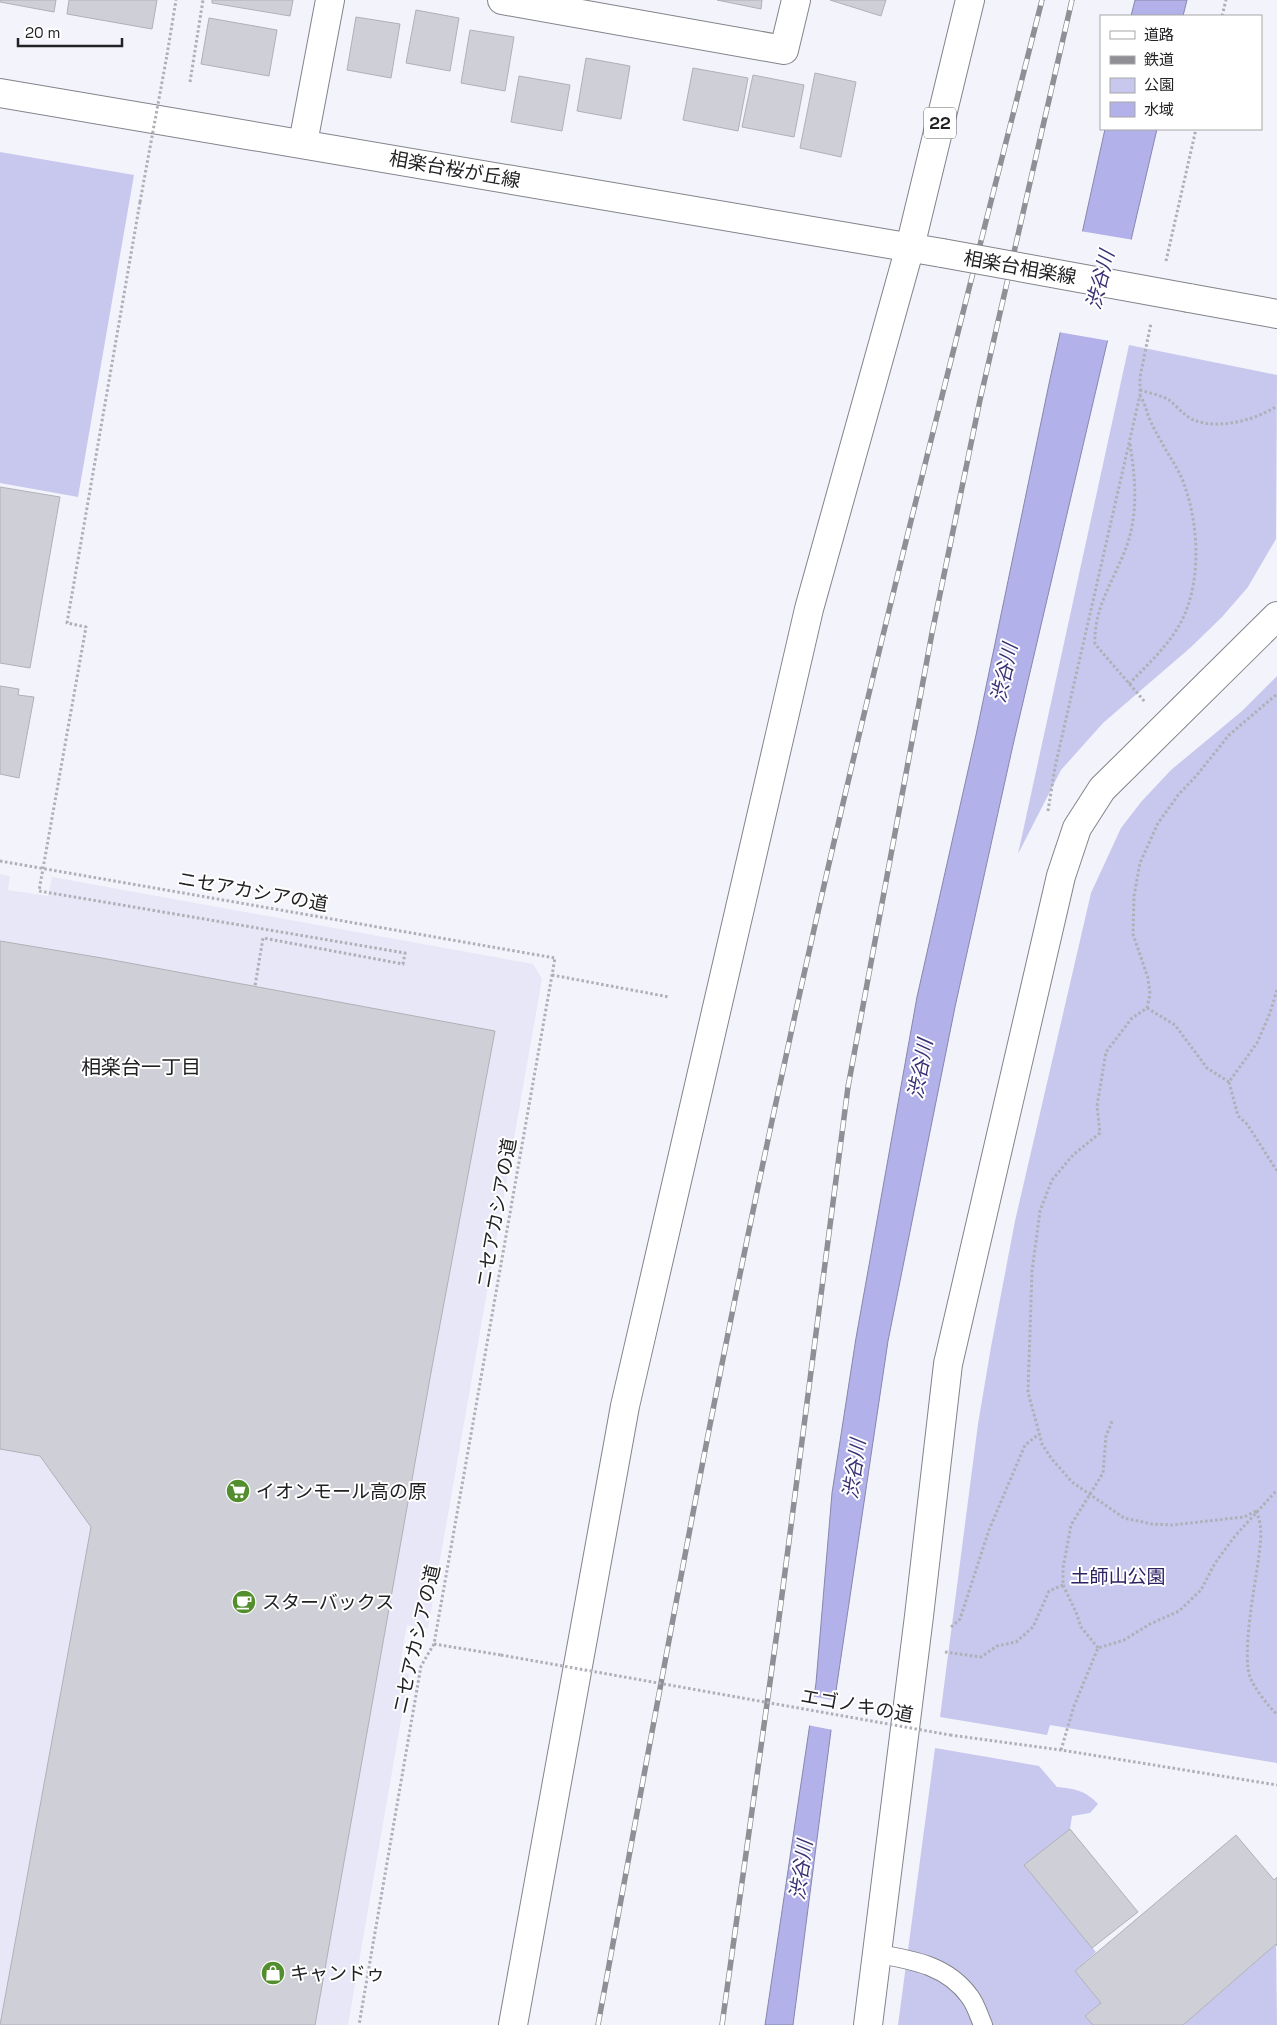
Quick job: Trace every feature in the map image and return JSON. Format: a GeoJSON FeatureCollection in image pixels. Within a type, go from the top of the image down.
{"type":"FeatureCollection","features":[{"type":"Feature","properties":{"kind":"street"},"geometry":{"type":"LineString","coordinates":[[303,143],[330,0]]}},
{"type":"Feature","properties":{"kind":"street"},"geometry":{"type":"LineString","coordinates":[[502,0],[784,50],[796,0]]}},
{"type":"Feature","properties":{"kind":"street","name":"22"},"geometry":{"type":"LineString","coordinates":[[910,247],[970,0]]}},
{"type":"Feature","properties":{"kind":"street","name":"相楽台桜が丘線"},"geometry":{"type":"LineString","coordinates":[[0,92],[910,247]]}},
{"type":"Feature","properties":{"kind":"street"},"geometry":{"type":"LineString","coordinates":[[514,2025],[625,1406],[808,609],[910,247]]}},
{"type":"Feature","properties":{"kind":"street","name":"相楽台相楽線"},"geometry":{"type":"LineString","coordinates":[[910,247],[1277,314]]}},
{"type":"Feature","properties":{"kind":"street"},"geometry":{"type":"LineString","coordinates":[[868,2025],[948,1364],[1061,876],[1077,828],[1102,789],[1277,616]]}},
{"type":"Feature","properties":{"kind":"lane"},"geometry":{"type":"LineString","coordinates":[[878,1954],[924,1963],[943,1972],[959,1984],[971,1998],[983,2025]]}},
{"type":"Feature","properties":{"kind":"path"},"geometry":{"type":"LineString","coordinates":[[176,0],[168,55],[140,202],[67,624],[86,627],[39,891],[405,953],[403,964],[263,938],[255,986]]}},
{"type":"Feature","properties":{"kind":"path"},"geometry":{"type":"LineString","coordinates":[[190,82],[203,0]]}},
{"type":"Feature","properties":{"kind":"path"},"geometry":{"type":"LineString","coordinates":[[1222,15],[1226,0]]}},
{"type":"Feature","properties":{"kind":"path"},"geometry":{"type":"LineString","coordinates":[[1164,270],[1196,130]]}},
{"type":"Feature","properties":{"kind":"path"},"geometry":{"type":"LineString","coordinates":[[1047,816],[1055,767],[1140,395],[1140,377],[1153,317]]}},
{"type":"Feature","properties":{"kind":"path"},"geometry":{"type":"LineString","coordinates":[[1140,390],[1167,399],[1195,421],[1222,424],[1246,421],[1265,414],[1277,406]]}},
{"type":"Feature","properties":{"kind":"path"},"geometry":{"type":"LineString","coordinates":[[1129,684],[1161,651],[1178,628],[1189,604],[1195,579],[1196,554],[1195,530],[1184,484],[1149,419],[1146,404],[1140,395]]}},
{"type":"Feature","properties":{"kind":"path"},"geometry":{"type":"LineString","coordinates":[[1129,441],[1136,499],[1129,539],[1101,605],[1094,632],[1094,644],[1144,702]]}},
{"type":"Feature","properties":{"kind":"path"},"geometry":{"type":"LineString","coordinates":[[1256,1511],[1244,1517],[1172,1525],[1152,1524],[1124,1518],[1072,1482],[1051,1458],[1042,1444],[1028,1392],[1032,1271],[1040,1211],[1052,1180],[1073,1155],[1100,1133],[1097,1106],[1106,1052],[1121,1029],[1132,1018],[1147,1008],[1150,994],[1148,978],[1133,934],[1134,896],[1140,863],[1158,823],[1179,794],[1229,735],[1277,694]]}},
{"type":"Feature","properties":{"kind":"path","name":"ニセアカシアの道"},"geometry":{"type":"LineString","coordinates":[[0,862],[555,958],[434,1644],[421,1666],[359,2025]]}},
{"type":"Feature","properties":{"kind":"path"},"geometry":{"type":"LineString","coordinates":[[552,975],[669,997]]}},
{"type":"Feature","properties":{"kind":"path"},"geometry":{"type":"LineString","coordinates":[[1229,1082],[1257,1042],[1277,990]]}},
{"type":"Feature","properties":{"kind":"path"},"geometry":{"type":"LineString","coordinates":[[1147,1008],[1175,1025],[1207,1068],[1229,1082],[1238,1116],[1247,1124],[1277,1171]]}},
{"type":"Feature","properties":{"kind":"path"},"geometry":{"type":"LineString","coordinates":[[1098,1648],[1081,1627],[1063,1585],[1062,1568],[1072,1525],[1103,1472],[1106,1436],[1113,1419]]}},
{"type":"Feature","properties":{"kind":"path"},"geometry":{"type":"LineString","coordinates":[[945,1632],[960,1619],[989,1530],[1025,1445],[1039,1434]]}},
{"type":"Feature","properties":{"kind":"path"},"geometry":{"type":"LineString","coordinates":[[1098,1648],[1124,1640],[1150,1624],[1179,1610],[1200,1590],[1235,1536],[1277,1490]]}},
{"type":"Feature","properties":{"kind":"path"},"geometry":{"type":"LineString","coordinates":[[1256,1511],[1261,1522],[1261,1540],[1248,1659],[1250,1678],[1277,1714]]}},
{"type":"Feature","properties":{"kind":"path"},"geometry":{"type":"LineString","coordinates":[[942,1652],[981,1657],[997,1646],[1016,1642],[1033,1627],[1049,1590],[1063,1585]]}},
{"type":"Feature","properties":{"kind":"path","name":"エゴノキの道"},"geometry":{"type":"LineString","coordinates":[[434,1644],[950,1735],[1061,1750],[1277,1785]]}},
{"type":"Feature","properties":{"kind":"path"},"geometry":{"type":"LineString","coordinates":[[1061,1750],[1074,1706],[1098,1648]]}},
{"type":"Feature","properties":{"kind":"shaded area","name":"イオンモール高の原"},"geometry":{"type":"Polygon","coordinates":[[[0,874],[10,876],[8,890],[48,896],[52,877],[533,964],[542,979],[428,1628],[407,1625],[399,1671],[409,1674],[348,2025],[0,2025],[0,874]]]}},
{"type":"Feature","properties":{"kind":"green space"},"geometry":{"type":"Polygon","coordinates":[[[0,152],[134,175],[78,497],[0,483],[0,152]]]}},
{"type":"Feature","properties":{"kind":"green space"},"geometry":{"type":"Polygon","coordinates":[[[1129,345],[1277,375],[1276,539],[1248,587],[1222,617],[1190,648],[1103,723],[1061,770],[1018,854],[1129,345]]]}},
{"type":"Feature","properties":{"kind":"green space","name":"土師山公園"},"geometry":{"type":"Polygon","coordinates":[[[1277,676],[1277,1763],[1050,1725],[1047,1735],[940,1717],[978,1424],[991,1347],[1015,1221],[1091,893],[1121,828],[1141,802],[1171,770],[1242,711],[1277,676]]]}},
{"type":"Feature","properties":{"kind":"green space"},"geometry":{"type":"Polygon","coordinates":[[[935,1748],[1039,1766],[1057,1787],[1079,1791],[1089,1796],[1098,1804],[1090,1813],[1072,1816],[1070,1829],[1025,1866],[1096,1952],[1075,1971],[1101,2003],[1085,2016],[1093,2025],[898,2025],[935,1748]]]}},
{"type":"Feature","properties":{"kind":"green space"},"geometry":{"type":"Polygon","coordinates":[[[1276,1944],[1277,2025],[1183,2025],[1276,1944]]]}},
{"type":"Feature","properties":{"kind":"water"},"geometry":{"type":"Polygon","coordinates":[[[1135,0],[1187,0],[1183,15],[1131,15],[1135,0]]]}},
{"type":"Feature","properties":{"kind":"water","name":"渋谷川"},"geometry":{"type":"Polygon","coordinates":[[[1105,130],[1157,130],[1013,745],[955,1007],[888,1341],[837,1684],[793,2025],[765,2025],[816,1683],[832,1493],[856,1338],[917,997],[976,735],[1050,379],[1105,130]]]}},
{"type":"Feature","properties":{"kind":"pier"},"geometry":{"type":"Polygon","coordinates":[[[1080,231],[1134,240],[1110,341],[1058,332],[1080,231]]]}},
{"type":"Feature","properties":{"kind":"pier"},"geometry":{"type":"Polygon","coordinates":[[[811,1696],[837,1701],[833,1730],[807,1725],[811,1696]]]}},
{"type":"Feature","properties":{"kind":"building"},"geometry":{"type":"Polygon","coordinates":[[[0,0],[56,0],[54,12],[0,2],[0,0]]]}},
{"type":"Feature","properties":{"kind":"building"},"geometry":{"type":"Polygon","coordinates":[[[69,0],[157,0],[152,29],[67,14],[69,0]]]}},
{"type":"Feature","properties":{"kind":"building"},"geometry":{"type":"Polygon","coordinates":[[[212,0],[293,0],[290,16],[212,3],[212,0]]]}},
{"type":"Feature","properties":{"kind":"building"},"geometry":{"type":"Polygon","coordinates":[[[717,0],[762,0],[761,9],[717,0]]]}},
{"type":"Feature","properties":{"kind":"building"},"geometry":{"type":"Polygon","coordinates":[[[830,0],[886,0],[881,16],[830,0]]]}},
{"type":"Feature","properties":{"kind":"building"},"geometry":{"type":"Polygon","coordinates":[[[416,10],[459,18],[450,71],[406,63],[416,10]]]}},
{"type":"Feature","properties":{"kind":"building"},"geometry":{"type":"Polygon","coordinates":[[[356,17],[400,24],[391,78],[347,70],[356,17]]]}},
{"type":"Feature","properties":{"kind":"building"},"geometry":{"type":"Polygon","coordinates":[[[209,18],[277,30],[269,76],[201,64],[209,18]]]}},
{"type":"Feature","properties":{"kind":"building"},"geometry":{"type":"Polygon","coordinates":[[[470,30],[514,37],[505,91],[461,83],[470,30]]]}},
{"type":"Feature","properties":{"kind":"building"},"geometry":{"type":"Polygon","coordinates":[[[586,58],[630,66],[621,119],[577,111],[586,58]]]}},
{"type":"Feature","properties":{"kind":"building"},"geometry":{"type":"Polygon","coordinates":[[[693,68],[748,78],[738,131],[683,120],[693,68]]]}},
{"type":"Feature","properties":{"kind":"building"},"geometry":{"type":"Polygon","coordinates":[[[815,73],[856,82],[841,157],[800,148],[815,73]]]}},
{"type":"Feature","properties":{"kind":"building"},"geometry":{"type":"Polygon","coordinates":[[[753,75],[804,85],[794,137],[742,127],[753,75]]]}},
{"type":"Feature","properties":{"kind":"building"},"geometry":{"type":"Polygon","coordinates":[[[519,76],[570,85],[562,131],[511,122],[519,76]]]}},
{"type":"Feature","properties":{"kind":"building"},"geometry":{"type":"Polygon","coordinates":[[[0,487],[60,497],[30,668],[0,663],[0,487]]]}},
{"type":"Feature","properties":{"kind":"building"},"geometry":{"type":"Polygon","coordinates":[[[0,686],[19,689],[18,695],[34,697],[19,778],[0,774],[0,686]]]}},
{"type":"Feature","properties":{"kind":"building","name":"イオンモール高の原"},"geometry":{"type":"Polygon","coordinates":[[[0,941],[102,958],[495,1031],[432,1367],[315,2025],[0,2025],[91,1527],[40,1456],[0,1449],[0,941]]]}},
{"type":"Feature","properties":{"kind":"building"},"geometry":{"type":"Polygon","coordinates":[[[1070,1829],[1138,1912],[1092,1948],[1024,1865],[1070,1829]]]}},
{"type":"Feature","properties":{"kind":"building"},"geometry":{"type":"Polygon","coordinates":[[[1236,1835],[1274,1880],[1277,1877],[1277,1946],[1276,1944],[1183,2025],[1093,2025],[1085,2016],[1101,2003],[1075,1971],[1236,1835]]]}},
{"type":"Feature","properties":{"kind":"railway"},"geometry":{"type":"LineString","coordinates":[[598,2025],[708,1436],[780,1084],[873,676],[1042,0]]}},
{"type":"Feature","properties":{"kind":"railway"},"geometry":{"type":"LineString","coordinates":[[722,2025],[779,1618],[848,1087],[932,633],[980,400],[1072,0]]}},
{"type":"Feature","properties":{"kind":"place","name":"イオンモール高の原"},"geometry":{"type":"Point","coordinates":[238,1491]}},
{"type":"Feature","properties":{"kind":"place","name":"スターバックス"},"geometry":{"type":"Point","coordinates":[244,1602]}},
{"type":"Feature","properties":{"kind":"place","name":"キャンドゥ"},"geometry":{"type":"Point","coordinates":[273,1973]}},
{"type":"Feature","properties":{"kind":"district","name":"相楽台一丁目"},"geometry":{"type":"Point","coordinates":[141,1067]}}]}
